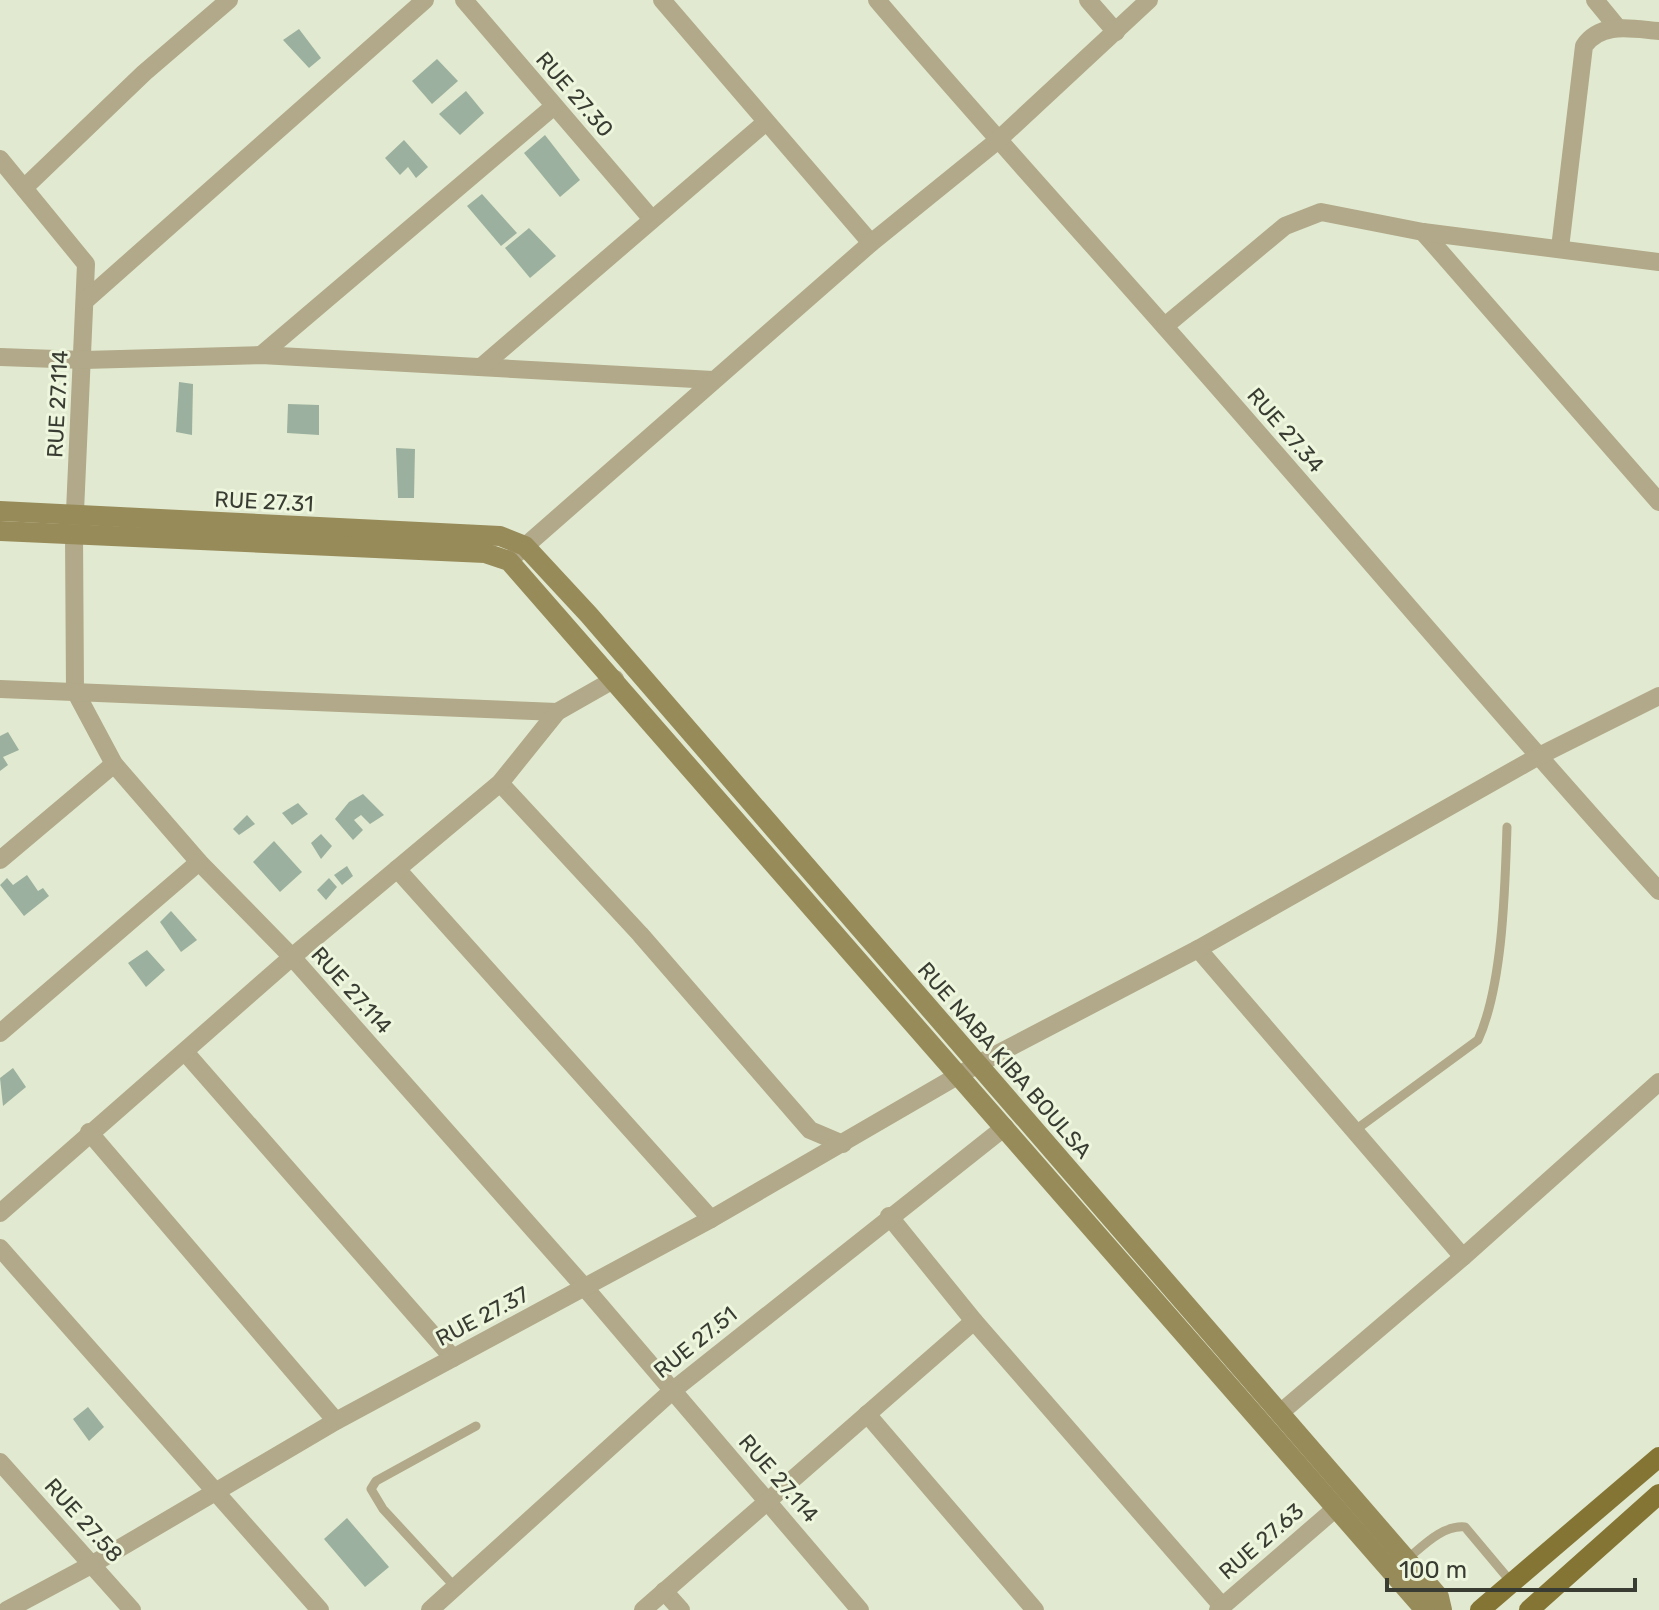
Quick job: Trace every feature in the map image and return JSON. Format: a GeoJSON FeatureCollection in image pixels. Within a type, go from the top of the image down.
{"type":"FeatureCollection","features":[{"type":"Feature","properties":{"kind":"main road"},"geometry":{"type":"LineString","coordinates":[[1480,1610],[1659,1457]]}},
{"type":"Feature","properties":{"kind":"main road"},"geometry":{"type":"LineString","coordinates":[[1529,1610],[1659,1494]]}},
{"type":"Feature","properties":{"kind":"street"},"geometry":{"type":"LineString","coordinates":[[24,188],[144,73],[229,0]]}},
{"type":"Feature","properties":{"kind":"street"},"geometry":{"type":"LineString","coordinates":[[86,300],[425,0]]}},
{"type":"Feature","properties":{"kind":"street","name":"RUE 27.30"},"geometry":{"type":"LineString","coordinates":[[464,0],[650,217]]}},
{"type":"Feature","properties":{"kind":"street"},"geometry":{"type":"LineString","coordinates":[[662,0],[871,243]]}},
{"type":"Feature","properties":{"kind":"street","name":"RUE 27.34"},"geometry":{"type":"LineString","coordinates":[[877,0],[997,141],[1165,326],[1537,757],[1659,891]]}},
{"type":"Feature","properties":{"kind":"street"},"geometry":{"type":"LineString","coordinates":[[1088,0],[1116,32]]}},
{"type":"Feature","properties":{"kind":"street"},"geometry":{"type":"LineString","coordinates":[[509,561],[871,243],[997,141],[1149,0]]}},
{"type":"Feature","properties":{"kind":"street"},"geometry":{"type":"LineString","coordinates":[[1595,0],[1618,28]]}},
{"type":"Feature","properties":{"kind":"street"},"geometry":{"type":"LineString","coordinates":[[1560,248],[1584,46],[1595,34],[1618,28],[1659,31]]}},
{"type":"Feature","properties":{"kind":"street"},"geometry":{"type":"LineString","coordinates":[[261,355],[553,107]]}},
{"type":"Feature","properties":{"kind":"street"},"geometry":{"type":"LineString","coordinates":[[481,367],[650,217],[766,122]]}},
{"type":"Feature","properties":{"kind":"street","name":"RUE 27.114"},"geometry":{"type":"LineString","coordinates":[[0,159],[86,264],[75,525],[75,691],[114,764],[199,862],[292,957],[586,1289],[860,1610]]}},
{"type":"Feature","properties":{"kind":"street"},"geometry":{"type":"LineString","coordinates":[[1165,326],[1285,226],[1301,217],[1321,212],[1423,232],[1659,262]]}},
{"type":"Feature","properties":{"kind":"street"},"geometry":{"type":"LineString","coordinates":[[1423,232],[1659,502]]}},
{"type":"Feature","properties":{"kind":"street"},"geometry":{"type":"LineString","coordinates":[[0,357],[84,360],[261,355],[713,380]]}},
{"type":"Feature","properties":{"kind":"street","name":"RUE 27.31"},"geometry":{"type":"LineString","coordinates":[[0,511],[75,525],[485,553],[509,561]]}},
{"type":"Feature","properties":{"kind":"street","name":"RUE 27.31"},"geometry":{"type":"LineString","coordinates":[[0,531],[75,525],[500,536],[525,546]]}},
{"type":"Feature","properties":{"kind":"street","name":"RUE NABA KIBA BOULSA"},"geometry":{"type":"LineString","coordinates":[[525,546],[551,571],[1439,1597],[1442,1610]]}},
{"type":"Feature","properties":{"kind":"street","name":"RUE NABA KIBA BOULSA"},"geometry":{"type":"LineString","coordinates":[[509,561],[1425,1610]]}},
{"type":"Feature","properties":{"kind":"street"},"geometry":{"type":"LineString","coordinates":[[0,1213],[292,957],[500,783],[557,712],[615,679]]}},
{"type":"Feature","properties":{"kind":"street"},"geometry":{"type":"LineString","coordinates":[[0,689],[557,712]]}},
{"type":"Feature","properties":{"kind":"street","name":"RUE 27.37"},"geometry":{"type":"LineString","coordinates":[[7,1610],[91,1565],[336,1421],[586,1289],[816,1160],[978,1064],[1198,949],[1537,757],[1659,696]]}},
{"type":"Feature","properties":{"kind":"street"},"geometry":{"type":"LineString","coordinates":[[0,860],[114,764]]}},
{"type":"Feature","properties":{"kind":"street"},"geometry":{"type":"LineString","coordinates":[[500,783],[640,934],[810,1130],[843,1144]]}},
{"type":"Feature","properties":{"kind":"street"},"geometry":{"type":"LineString","coordinates":[[0,1033],[199,862]]}},
{"type":"Feature","properties":{"kind":"street"},"geometry":{"type":"LineString","coordinates":[[397,869],[711,1219]]}},
{"type":"Feature","properties":{"kind":"street"},"geometry":{"type":"LineString","coordinates":[[1198,949],[1463,1257]]}},
{"type":"Feature","properties":{"kind":"street"},"geometry":{"type":"LineString","coordinates":[[185,1052],[453,1358]]}},
{"type":"Feature","properties":{"kind":"street"},"geometry":{"type":"LineString","coordinates":[[1280,1413],[1463,1257],[1659,1082]]}},
{"type":"Feature","properties":{"kind":"street","name":"RUE 27.51"},"geometry":{"type":"LineString","coordinates":[[430,1610],[672,1391],[1005,1127]]}},
{"type":"Feature","properties":{"kind":"street"},"geometry":{"type":"LineString","coordinates":[[810,1130],[816,1160]]}},
{"type":"Feature","properties":{"kind":"street"},"geometry":{"type":"LineString","coordinates":[[89,1132],[336,1421]]}},
{"type":"Feature","properties":{"kind":"street"},"geometry":{"type":"LineString","coordinates":[[889,1216],[974,1321],[1220,1608]]}},
{"type":"Feature","properties":{"kind":"street"},"geometry":{"type":"LineString","coordinates":[[0,1248],[320,1610]]}},
{"type":"Feature","properties":{"kind":"street"},"geometry":{"type":"LineString","coordinates":[[643,1610],[974,1321]]}},
{"type":"Feature","properties":{"kind":"street"},"geometry":{"type":"LineString","coordinates":[[867,1414],[1035,1610]]}},
{"type":"Feature","properties":{"kind":"street","name":"RUE 27.58"},"geometry":{"type":"LineString","coordinates":[[0,1462],[132,1610]]}},
{"type":"Feature","properties":{"kind":"street","name":"RUE 27.63"},"geometry":{"type":"LineString","coordinates":[[1220,1608],[1336,1508]]}},
{"type":"Feature","properties":{"kind":"street"},"geometry":{"type":"LineString","coordinates":[[664,1591],[681,1610]]}},
{"type":"Feature","properties":{"kind":"lane"},"geometry":{"type":"LineString","coordinates":[[1354,1131],[1478,1040],[1488,1008],[1505,888],[1507,827]]}},
{"type":"Feature","properties":{"kind":"lane"},"geometry":{"type":"LineString","coordinates":[[455,1587],[383,1509],[371,1489],[376,1481],[476,1426]]}},
{"type":"Feature","properties":{"kind":"lane"},"geometry":{"type":"LineString","coordinates":[[1406,1560],[1453,1526],[1465,1527],[1512,1583]]}},
{"type":"Feature","properties":{"kind":"building"},"geometry":{"type":"Polygon","coordinates":[[[299,29],[321,58],[309,68],[283,40],[299,29]]]}},
{"type":"Feature","properties":{"kind":"building"},"geometry":{"type":"Polygon","coordinates":[[[437,59],[458,81],[432,104],[412,81],[437,59]]]}},
{"type":"Feature","properties":{"kind":"building"},"geometry":{"type":"Polygon","coordinates":[[[466,91],[484,113],[460,135],[439,114],[466,91]]]}},
{"type":"Feature","properties":{"kind":"building"},"geometry":{"type":"Polygon","coordinates":[[[545,135],[580,180],[560,197],[524,153],[545,135]]]}},
{"type":"Feature","properties":{"kind":"building"},"geometry":{"type":"Polygon","coordinates":[[[404,140],[428,167],[416,178],[408,167],[400,175],[385,158],[404,140]]]}},
{"type":"Feature","properties":{"kind":"building"},"geometry":{"type":"Polygon","coordinates":[[[482,194],[517,233],[501,246],[467,206],[482,194]]]}},
{"type":"Feature","properties":{"kind":"building"},"geometry":{"type":"Polygon","coordinates":[[[529,228],[556,256],[530,278],[505,248],[529,228]]]}},
{"type":"Feature","properties":{"kind":"building"},"geometry":{"type":"Polygon","coordinates":[[[179,382],[193,384],[192,435],[176,432],[179,382]]]}},
{"type":"Feature","properties":{"kind":"building"},"geometry":{"type":"Polygon","coordinates":[[[288,404],[319,405],[319,435],[287,433],[288,404]]]}},
{"type":"Feature","properties":{"kind":"building"},"geometry":{"type":"Polygon","coordinates":[[[396,448],[415,449],[414,498],[398,498],[396,448]]]}},
{"type":"Feature","properties":{"kind":"building"},"geometry":{"type":"Polygon","coordinates":[[[8,732],[19,750],[3,757],[8,765],[0,771],[0,736],[8,732]]]}},
{"type":"Feature","properties":{"kind":"building"},"geometry":{"type":"Polygon","coordinates":[[[363,794],[384,815],[370,824],[361,815],[354,820],[363,830],[353,840],[335,819],[349,802],[363,794]]]}},
{"type":"Feature","properties":{"kind":"building"},"geometry":{"type":"Polygon","coordinates":[[[298,803],[308,814],[292,825],[282,813],[298,803]]]}},
{"type":"Feature","properties":{"kind":"building"},"geometry":{"type":"Polygon","coordinates":[[[247,815],[255,824],[239,835],[233,829],[247,815]]]}},
{"type":"Feature","properties":{"kind":"building"},"geometry":{"type":"Polygon","coordinates":[[[321,834],[332,846],[321,859],[311,843],[321,834]]]}},
{"type":"Feature","properties":{"kind":"building"},"geometry":{"type":"Polygon","coordinates":[[[274,841],[302,872],[280,892],[253,862],[274,841]]]}},
{"type":"Feature","properties":{"kind":"building"},"geometry":{"type":"Polygon","coordinates":[[[347,866],[353,876],[342,885],[334,875],[347,866]]]}},
{"type":"Feature","properties":{"kind":"building"},"geometry":{"type":"Polygon","coordinates":[[[27,875],[38,891],[43,888],[49,896],[24,916],[0,885],[7,878],[13,885],[27,875]]]}},
{"type":"Feature","properties":{"kind":"building"},"geometry":{"type":"Polygon","coordinates":[[[329,878],[337,887],[326,900],[317,890],[329,878]]]}},
{"type":"Feature","properties":{"kind":"building"},"geometry":{"type":"Polygon","coordinates":[[[171,911],[197,940],[181,952],[160,922],[171,911]]]}},
{"type":"Feature","properties":{"kind":"building"},"geometry":{"type":"Polygon","coordinates":[[[147,950],[165,970],[146,987],[128,963],[147,950]]]}},
{"type":"Feature","properties":{"kind":"building"},"geometry":{"type":"Polygon","coordinates":[[[13,1068],[26,1087],[3,1106],[0,1078],[13,1068]]]}},
{"type":"Feature","properties":{"kind":"building"},"geometry":{"type":"Polygon","coordinates":[[[88,1407],[104,1427],[89,1441],[73,1419],[88,1407]]]}},
{"type":"Feature","properties":{"kind":"building"},"geometry":{"type":"Polygon","coordinates":[[[347,1518],[389,1567],[365,1587],[324,1539],[347,1518]]]}}]}
